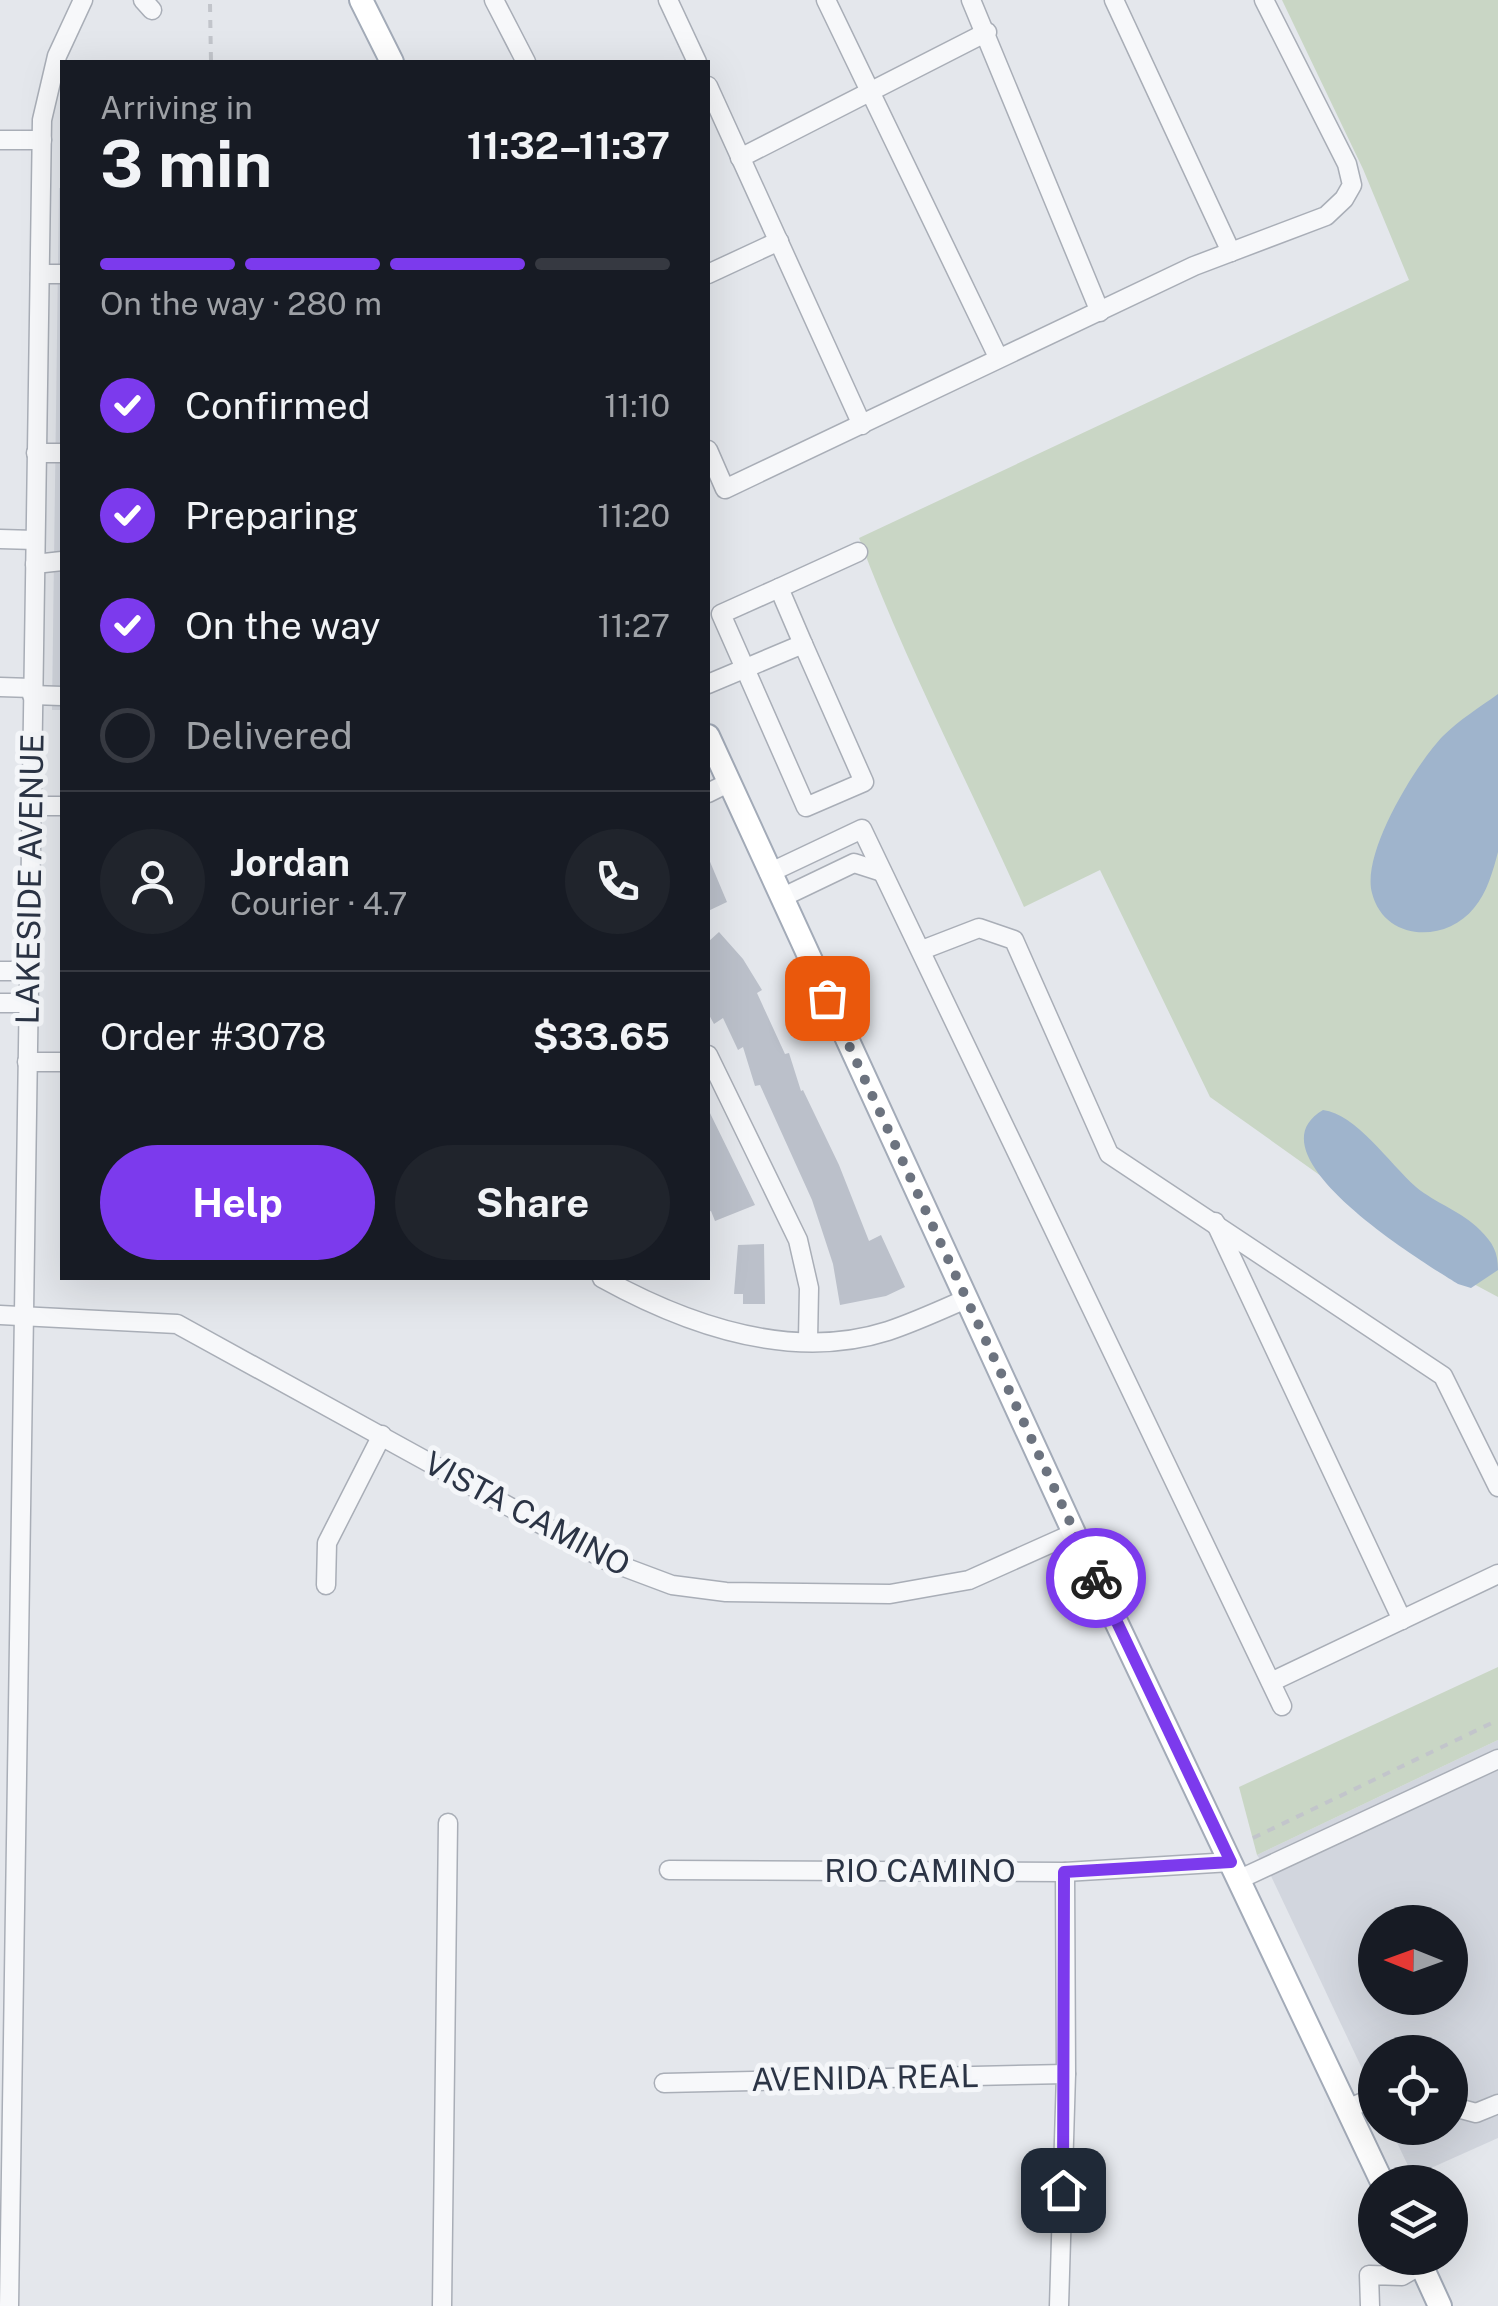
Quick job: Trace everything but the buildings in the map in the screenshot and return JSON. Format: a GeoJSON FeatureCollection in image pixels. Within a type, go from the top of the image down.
{"type":"FeatureCollection","features":[{"type":"Feature","properties":{"kind":"main road"},"geometry":{"type":"LineString","coordinates":[[361,0],[391,60]]}},
{"type":"Feature","properties":{"kind":"main road"},"geometry":{"type":"LineString","coordinates":[[710,746],[718,788],[781,898],[1074,1533],[1374,2165]]}},
{"type":"Feature","properties":{"kind":"main road"},"geometry":{"type":"LineString","coordinates":[[1426,2275],[1440,2306]]}},
{"type":"Feature","properties":{"kind":"street","name":"LAKESIDE AVENUE"},"geometry":{"type":"LineString","coordinates":[[9,2306],[8,1750],[23,1316],[42,120],[58,56],[83,0]]}},
{"type":"Feature","properties":{"kind":"street"},"geometry":{"type":"LineString","coordinates":[[494,0],[525,60]]}},
{"type":"Feature","properties":{"kind":"street"},"geometry":{"type":"LineString","coordinates":[[668,0],[694,60]]}},
{"type":"Feature","properties":{"kind":"street"},"geometry":{"type":"LineString","coordinates":[[826,0],[998,357]]}},
{"type":"Feature","properties":{"kind":"street"},"geometry":{"type":"LineString","coordinates":[[970,0],[1100,312]]}},
{"type":"Feature","properties":{"kind":"street"},"geometry":{"type":"LineString","coordinates":[[1114,0],[1231,252]]}},
{"type":"Feature","properties":{"kind":"street"},"geometry":{"type":"LineString","coordinates":[[710,461],[716,493],[998,357],[1231,252],[1326,216],[1344,200],[1352,185],[1348,164],[1264,0]]}},
{"type":"Feature","properties":{"kind":"street"},"geometry":{"type":"LineString","coordinates":[[740,158],[986,32]]}},
{"type":"Feature","properties":{"kind":"street"},"geometry":{"type":"LineString","coordinates":[[710,90],[862,425]]}},
{"type":"Feature","properties":{"kind":"street"},"geometry":{"type":"LineString","coordinates":[[0,140],[42,140]]}},
{"type":"Feature","properties":{"kind":"street"},"geometry":{"type":"LineString","coordinates":[[42,168],[60,168]]}},
{"type":"Feature","properties":{"kind":"street"},"geometry":{"type":"LineString","coordinates":[[41,201],[60,202]]}},
{"type":"Feature","properties":{"kind":"street"},"geometry":{"type":"LineString","coordinates":[[710,273],[779,241]]}},
{"type":"Feature","properties":{"kind":"street"},"geometry":{"type":"LineString","coordinates":[[40,274],[60,274]]}},
{"type":"Feature","properties":{"kind":"street"},"geometry":{"type":"LineString","coordinates":[[36,454],[60,453]]}},
{"type":"Feature","properties":{"kind":"street"},"geometry":{"type":"LineString","coordinates":[[0,539],[35,540]]}},
{"type":"Feature","properties":{"kind":"street"},"geometry":{"type":"LineString","coordinates":[[779,588],[864,782],[806,807],[721,614],[858,552]]}},
{"type":"Feature","properties":{"kind":"street"},"geometry":{"type":"LineString","coordinates":[[34,564],[60,561]]}},
{"type":"Feature","properties":{"kind":"street"},"geometry":{"type":"LineString","coordinates":[[710,683],[803,644]]}},
{"type":"Feature","properties":{"kind":"street"},"geometry":{"type":"LineString","coordinates":[[0,687],[60,696]]}},
{"type":"Feature","properties":{"kind":"street"},"geometry":{"type":"LineString","coordinates":[[31,806],[60,806]]}},
{"type":"Feature","properties":{"kind":"street"},"geometry":{"type":"LineString","coordinates":[[769,873],[862,829],[1282,1706]]}},
{"type":"Feature","properties":{"kind":"street"},"geometry":{"type":"LineString","coordinates":[[817,849],[830,874]]}},
{"type":"Feature","properties":{"kind":"street"},"geometry":{"type":"LineString","coordinates":[[781,898],[854,862],[882,872]]}},
{"type":"Feature","properties":{"kind":"street"},"geometry":{"type":"LineString","coordinates":[[922,950],[979,928],[1014,940],[1109,1154],[1443,1376],[1498,1486]]}},
{"type":"Feature","properties":{"kind":"street"},"geometry":{"type":"LineString","coordinates":[[0,970],[29,970]]}},
{"type":"Feature","properties":{"kind":"street"},"geometry":{"type":"LineString","coordinates":[[0,1003],[28,1003]]}},
{"type":"Feature","properties":{"kind":"street"},"geometry":{"type":"LineString","coordinates":[[710,1059],[798,1240],[809,1288],[808,1340]]}},
{"type":"Feature","properties":{"kind":"street"},"geometry":{"type":"LineString","coordinates":[[27,1062],[60,1062]]}},
{"type":"Feature","properties":{"kind":"street"},"geometry":{"type":"LineString","coordinates":[[1215,1221],[1402,1620]]}},
{"type":"Feature","properties":{"kind":"street"},"geometry":{"type":"LineString","coordinates":[[606,1280],[700,1324],[756,1337],[808,1340],[885,1332],[966,1299]]}},
{"type":"Feature","properties":{"kind":"street","name":"VISTA CAMINO"},"geometry":{"type":"LineString","coordinates":[[0,1315],[177,1324],[608,1562],[672,1586],[726,1592],[920,1591],[968,1580],[1074,1533]]}},
{"type":"Feature","properties":{"kind":"street"},"geometry":{"type":"LineString","coordinates":[[326,1585],[327,1543],[382,1435]]}},
{"type":"Feature","properties":{"kind":"street"},"geometry":{"type":"LineString","coordinates":[[1271,1682],[1498,1574]]}},
{"type":"Feature","properties":{"kind":"street"},"geometry":{"type":"LineString","coordinates":[[1235,1871],[1498,1758]]}},
{"type":"Feature","properties":{"kind":"street"},"geometry":{"type":"LineString","coordinates":[[442,2306],[448,1822]]}},
{"type":"Feature","properties":{"kind":"street","name":"RIO CAMINO"},"geometry":{"type":"LineString","coordinates":[[669,1870],[1235,1871]]}},
{"type":"Feature","properties":{"kind":"street"},"geometry":{"type":"LineString","coordinates":[[1059,2306],[1066,2074],[1064,1872]]}},
{"type":"Feature","properties":{"kind":"street","name":"AVENIDA REAL"},"geometry":{"type":"LineString","coordinates":[[664,2083],[1066,2074]]}},
{"type":"Feature","properties":{"kind":"street"},"geometry":{"type":"LineString","coordinates":[[1348,2108],[1358,2104]]}},
{"type":"Feature","properties":{"kind":"street"},"geometry":{"type":"LineString","coordinates":[[1468,2111],[1476,2113],[1498,2104]]}},
{"type":"Feature","properties":{"kind":"street"},"geometry":{"type":"LineString","coordinates":[[1370,2306],[1369,2275],[1403,2275]]}},
{"type":"Feature","properties":{"kind":"path"},"geometry":{"type":"LineString","coordinates":[[210,4],[211,60]]}},
{"type":"Feature","properties":{"kind":"path"},"geometry":{"type":"LineString","coordinates":[[1253,1838],[1498,1720]]}},
{"type":"Feature","properties":{"kind":"shaded area"},"geometry":{"type":"Polygon","coordinates":[[[59,188],[60,188],[60,710],[52,710],[59,188]]]}},
{"type":"Feature","properties":{"kind":"shaded area"},"geometry":{"type":"Polygon","coordinates":[[[1498,1740],[1498,2138],[1438,2165],[1408,2165],[1398,2145],[1468,2145],[1468,2035],[1358,2035],[1358,2060],[1271,1876],[1257,1855],[1498,1740]]]}},
{"type":"Feature","properties":{"kind":"green space"},"geometry":{"type":"Polygon","coordinates":[[[1282,0],[1498,0],[1498,1297],[1470,1282],[1210,1097],[1100,870],[1024,907],[917,678],[859,538],[1409,280],[1363,169],[1282,0]]]}},
{"type":"Feature","properties":{"kind":"green space"},"geometry":{"type":"Polygon","coordinates":[[[1498,1667],[1498,1740],[1257,1855],[1239,1787],[1498,1667]]]}},
{"type":"Feature","properties":{"kind":"water"},"geometry":{"type":"Polygon","coordinates":[[[1498,694],[1498,852],[1483,896],[1462,920],[1448,928],[1417,932],[1402,928],[1389,921],[1372,893],[1371,876],[1383,833],[1406,787],[1432,749],[1456,725],[1498,694]]]}},
{"type":"Feature","properties":{"kind":"water"},"geometry":{"type":"Polygon","coordinates":[[[1323,1110],[1348,1120],[1416,1187],[1473,1224],[1494,1248],[1498,1270],[1471,1288],[1458,1284],[1380,1232],[1349,1206],[1323,1179],[1307,1153],[1305,1130],[1323,1110]]]}},
{"type":"Feature","properties":{"kind":"way so far"},"geometry":{"type":"LineString","coordinates":[[827,998],[1096,1578]]}},
{"type":"Feature","properties":{"kind":"route"},"geometry":{"type":"LineString","coordinates":[[1063,2190],[1064,1872],[1231,1862],[1096,1578]]}}]}
